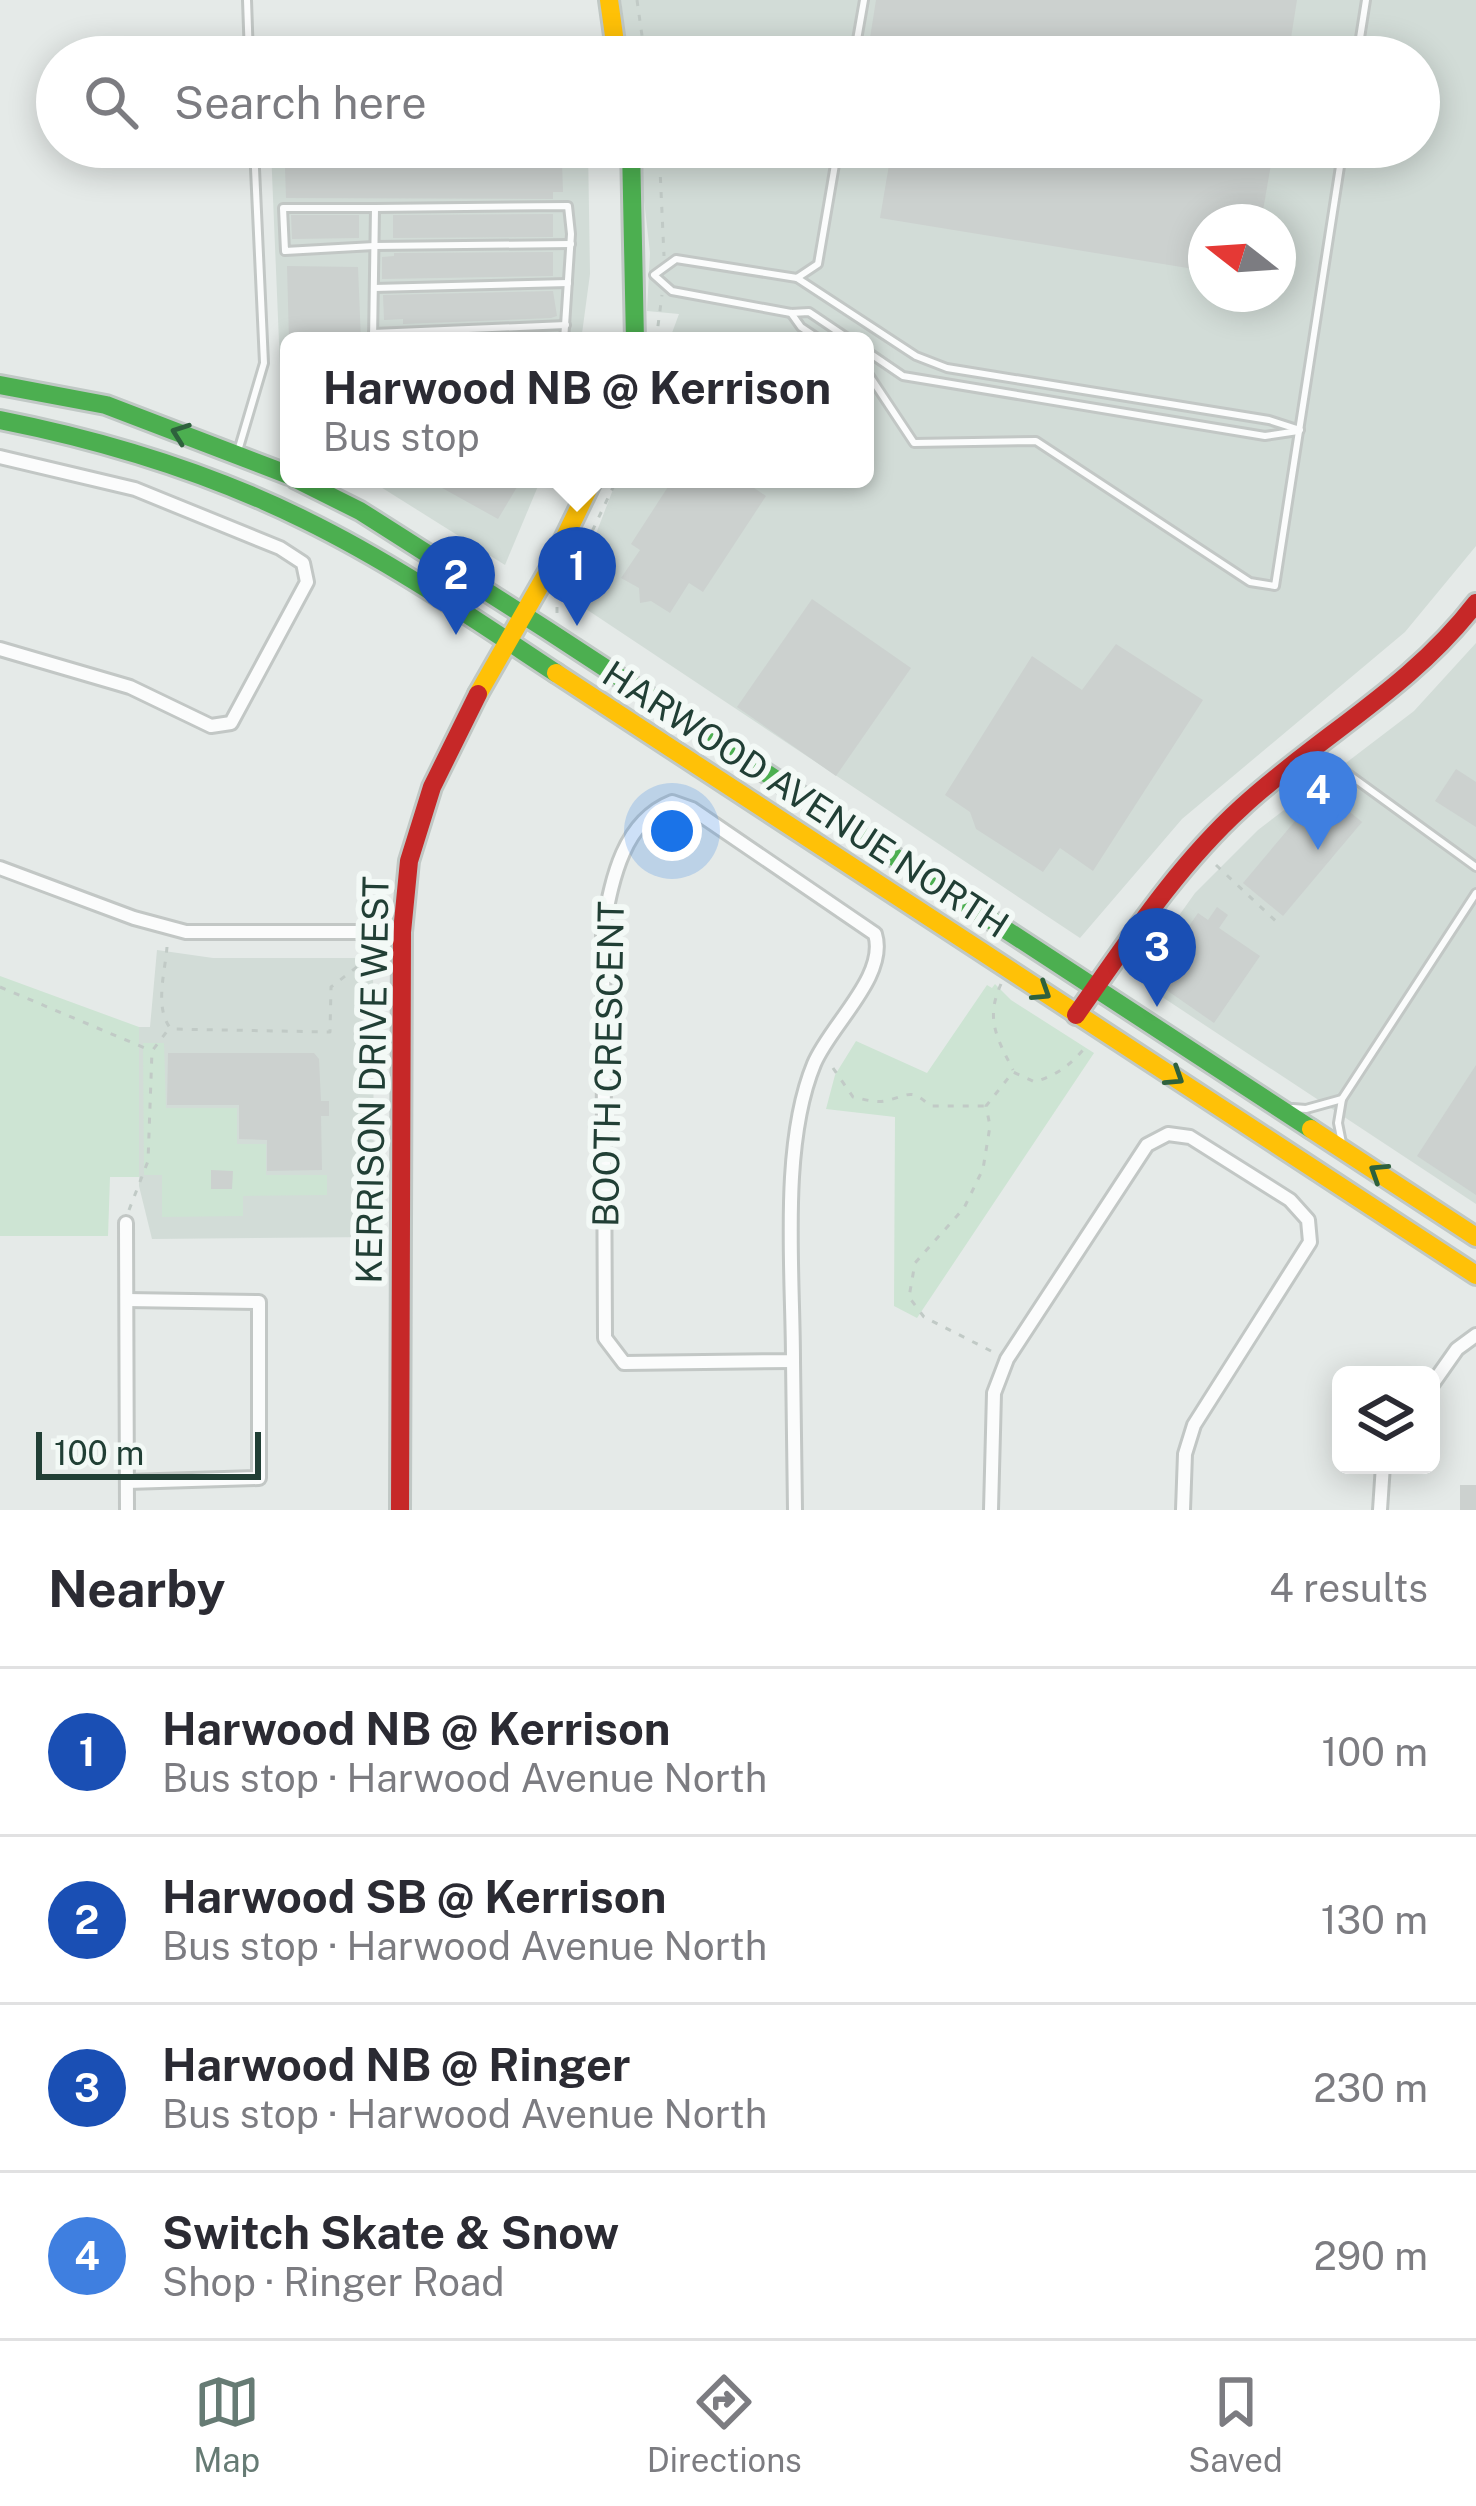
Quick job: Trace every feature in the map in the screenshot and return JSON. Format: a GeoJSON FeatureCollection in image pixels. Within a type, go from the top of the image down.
{"type":"FeatureCollection","features":[{"type":"Feature","properties":{"kind":"main road"},"geometry":{"type":"LineString","coordinates":[[609,0],[614,36]]}},
{"type":"Feature","properties":{"kind":"main road"},"geometry":{"type":"LineString","coordinates":[[632,168],[635,332]]}},
{"type":"Feature","properties":{"kind":"main road","name":"HARWOOD AVENUE NORTH"},"geometry":{"type":"LineString","coordinates":[[0,385],[106,406],[280,472]]}},
{"type":"Feature","properties":{"kind":"main road","name":"HARWOOD AVENUE NORTH"},"geometry":{"type":"LineString","coordinates":[[0,420],[138,452],[285,510],[352,544],[1476,1275]]}},
{"type":"Feature","properties":{"kind":"main road","name":"HARWOOD AVENUE NORTH"},"geometry":{"type":"LineString","coordinates":[[315,488],[360,511],[548,630],[1476,1237]]}},
{"type":"Feature","properties":{"kind":"main road","name":"KERRISON DRIVE WEST"},"geometry":{"type":"LineString","coordinates":[[400,1510],[402,932],[409,861],[418,823],[457,732],[524,616],[588,488]]}},
{"type":"Feature","properties":{"kind":"main road"},"geometry":{"type":"LineString","coordinates":[[1076,1015],[1165,891],[1242,808],[1427,657],[1461,626],[1476,603]]}},
{"type":"Feature","properties":{"kind":"street"},"geometry":{"type":"LineString","coordinates":[[0,457],[135,489],[280,548],[303,563],[307,582],[231,723],[211,726],[130,687],[0,649]]}},
{"type":"Feature","properties":{"kind":"street","name":"BOOTH CRESCENT"},"geometry":{"type":"LineString","coordinates":[[793,1361],[624,1363],[605,1338],[603,928],[614,870],[643,820],[672,802],[692,809],[875,934],[880,950],[872,971],[814,1063],[796,1118],[795,1510]]}},
{"type":"Feature","properties":{"kind":"street"},"geometry":{"type":"LineString","coordinates":[[0,868],[134,918],[186,932],[402,932]]}},
{"type":"Feature","properties":{"kind":"street"},"geometry":{"type":"LineString","coordinates":[[991,1510],[994,1394],[1007,1359],[1147,1145],[1168,1134],[1190,1137],[1290,1200],[1308,1220],[1310,1242],[1193,1425],[1185,1454],[1184,1510]]}},
{"type":"Feature","properties":{"kind":"street"},"geometry":{"type":"LineString","coordinates":[[126,1223],[127,1510]]}},
{"type":"Feature","properties":{"kind":"street"},"geometry":{"type":"LineString","coordinates":[[127,1482],[259,1478],[259,1302],[128,1300]]}},
{"type":"Feature","properties":{"kind":"street"},"geometry":{"type":"LineString","coordinates":[[1440,1373],[1457,1349],[1476,1335]]}},
{"type":"Feature","properties":{"kind":"street"},"geometry":{"type":"LineString","coordinates":[[1380,1510],[1382,1474]]}},
{"type":"Feature","properties":{"kind":"lane"},"geometry":{"type":"LineString","coordinates":[[247,0],[248,36]]}},
{"type":"Feature","properties":{"kind":"lane"},"geometry":{"type":"LineString","coordinates":[[857,36],[863,0]]}},
{"type":"Feature","properties":{"kind":"lane"},"geometry":{"type":"LineString","coordinates":[[1360,36],[1366,0]]}},
{"type":"Feature","properties":{"kind":"lane"},"geometry":{"type":"LineString","coordinates":[[237,454],[264,363],[255,168]]}},
{"type":"Feature","properties":{"kind":"lane"},"geometry":{"type":"LineString","coordinates":[[797,278],[818,264],[834,168]]}},
{"type":"Feature","properties":{"kind":"lane"},"geometry":{"type":"LineString","coordinates":[[874,383],[914,443],[1036,441],[1250,582],[1275,586],[1340,168]]}},
{"type":"Feature","properties":{"kind":"lane"},"geometry":{"type":"LineString","coordinates":[[565,332],[571,244],[568,206],[283,208],[285,251],[571,244]]}},
{"type":"Feature","properties":{"kind":"lane"},"geometry":{"type":"LineString","coordinates":[[373,332],[375,208]]}},
{"type":"Feature","properties":{"kind":"lane"},"geometry":{"type":"LineString","coordinates":[[839,332],[809,312],[791,313],[672,291],[654,275],[676,259],[797,278],[916,356],[947,368],[1269,420],[1300,430]]}},
{"type":"Feature","properties":{"kind":"lane"},"geometry":{"type":"LineString","coordinates":[[374,288],[569,283]]}},
{"type":"Feature","properties":{"kind":"lane"},"geometry":{"type":"LineString","coordinates":[[791,313],[809,332]]}},
{"type":"Feature","properties":{"kind":"lane"},"geometry":{"type":"LineString","coordinates":[[453,332],[566,325]]}},
{"type":"Feature","properties":{"kind":"lane"},"geometry":{"type":"LineString","coordinates":[[874,356],[903,376],[1265,436],[1300,430]]}},
{"type":"Feature","properties":{"kind":"lane"},"geometry":{"type":"LineString","coordinates":[[1315,750],[1476,868]]}},
{"type":"Feature","properties":{"kind":"lane"},"geometry":{"type":"LineString","coordinates":[[1343,1149],[1338,1123],[1342,1099],[1476,893]]}},
{"type":"Feature","properties":{"kind":"lane"},"geometry":{"type":"LineString","coordinates":[[1279,1107],[1306,1109],[1342,1099]]}},
{"type":"Feature","properties":{"kind":"path"},"geometry":{"type":"LineString","coordinates":[[637,0],[642,36]]}},
{"type":"Feature","properties":{"kind":"path"},"geometry":{"type":"LineString","coordinates":[[659,168],[665,267]]}},
{"type":"Feature","properties":{"kind":"path"},"geometry":{"type":"LineString","coordinates":[[657,332],[664,284]]}},
{"type":"Feature","properties":{"kind":"path"},"geometry":{"type":"LineString","coordinates":[[548,630],[613,488]]}},
{"type":"Feature","properties":{"kind":"path"},"geometry":{"type":"LineString","coordinates":[[1216,866],[1281,926]]}},
{"type":"Feature","properties":{"kind":"path"},"geometry":{"type":"LineString","coordinates":[[167,947],[165,1022],[170,1028],[196,1032],[330,1032],[331,987],[375,953]]}},
{"type":"Feature","properties":{"kind":"path"},"geometry":{"type":"LineString","coordinates":[[1007,970],[991,1006],[992,1028],[1013,1072],[1035,1082],[1058,1074],[1089,1042]]}},
{"type":"Feature","properties":{"kind":"path"},"geometry":{"type":"LineString","coordinates":[[0,987],[152,1051]]}},
{"type":"Feature","properties":{"kind":"path"},"geometry":{"type":"LineString","coordinates":[[126,1223],[148,1161],[152,1051],[170,1028]]}},
{"type":"Feature","properties":{"kind":"path"},"geometry":{"type":"LineString","coordinates":[[833,1069],[853,1097],[885,1101],[907,1091],[917,1093],[931,1106],[986,1106]]}},
{"type":"Feature","properties":{"kind":"path"},"geometry":{"type":"LineString","coordinates":[[991,1352],[924,1317],[909,1298],[914,1263],[964,1208],[983,1168],[990,1126],[986,1106],[1013,1072]]}},
{"type":"Feature","properties":{"kind":"shaded area"},"geometry":{"type":"Polygon","coordinates":[[[621,0],[1476,0],[1476,546],[1405,632],[1182,819],[1080,938],[571,599],[614,488],[874,488],[874,332],[672,332],[679,314],[647,311],[650,253],[640,168],[1440,168],[1440,36],[625,36],[621,0]]]}},
{"type":"Feature","properties":{"kind":"shaded area"},"geometry":{"type":"Polygon","coordinates":[[[272,168],[588,168],[590,274],[582,332],[280,332],[280,366],[272,168]]]}},
{"type":"Feature","properties":{"kind":"shaded area"},"geometry":{"type":"Polygon","coordinates":[[[382,488],[537,488],[505,565],[382,488]]]}},
{"type":"Feature","properties":{"kind":"shaded area"},"geometry":{"type":"Polygon","coordinates":[[[1476,643],[1476,1204],[1141,983],[1148,959],[1195,893],[1258,830],[1414,711],[1476,643]]]}},
{"type":"Feature","properties":{"kind":"shaded area"},"geometry":{"type":"Polygon","coordinates":[[[157,950],[213,958],[373,958],[374,1237],[152,1239],[139,1186],[139,1027],[150,1027],[157,950]]]}},
{"type":"Feature","properties":{"kind":"green space"},"geometry":{"type":"Polygon","coordinates":[[[0,976],[139,1027],[139,1177],[110,1177],[108,1236],[0,1236],[0,976]]]}},
{"type":"Feature","properties":{"kind":"green space"},"geometry":{"type":"Polygon","coordinates":[[[995,984],[1011,1000],[1094,1053],[917,1318],[894,1306],[895,1117],[826,1109],[835,1075],[856,1041],[927,1073],[987,985],[995,984]]]}},
{"type":"Feature","properties":{"kind":"green space"},"geometry":{"type":"Polygon","coordinates":[[[143,1043],[164,1043],[166,1108],[237,1108],[237,1144],[266,1144],[266,1175],[327,1175],[327,1195],[243,1196],[243,1216],[162,1217],[162,1175],[144,1175],[143,1043]]]}},
{"type":"Feature","properties":{"kind":"building"},"geometry":{"type":"Polygon","coordinates":[[[876,0],[1297,0],[1291,36],[870,36],[876,0]]]}},
{"type":"Feature","properties":{"kind":"building"},"geometry":{"type":"Polygon","coordinates":[[[285,168],[562,168],[563,192],[553,192],[553,199],[286,198],[285,168]]]}},
{"type":"Feature","properties":{"kind":"building"},"geometry":{"type":"Polygon","coordinates":[[[888,168],[1270,168],[1264,204],[1188,204],[1188,268],[880,218],[888,168]]]}},
{"type":"Feature","properties":{"kind":"building"},"geometry":{"type":"Polygon","coordinates":[[[553,214],[553,237],[393,238],[393,215],[553,214]]]}},
{"type":"Feature","properties":{"kind":"building"},"geometry":{"type":"Polygon","coordinates":[[[291,215],[359,215],[359,238],[292,239],[291,215]]]}},
{"type":"Feature","properties":{"kind":"building"},"geometry":{"type":"Polygon","coordinates":[[[553,252],[553,276],[382,279],[382,257],[394,253],[553,252]]]}},
{"type":"Feature","properties":{"kind":"building"},"geometry":{"type":"Polygon","coordinates":[[[287,266],[358,267],[361,332],[289,332],[287,266]]]}},
{"type":"Feature","properties":{"kind":"building"},"geometry":{"type":"Polygon","coordinates":[[[553,291],[557,316],[551,318],[403,324],[403,319],[384,320],[383,295],[553,291]]]}},
{"type":"Feature","properties":{"kind":"building"},"geometry":{"type":"Polygon","coordinates":[[[442,488],[516,488],[498,519],[442,488]]]}},
{"type":"Feature","properties":{"kind":"building"},"geometry":{"type":"Polygon","coordinates":[[[667,488],[754,488],[766,496],[703,592],[689,583],[670,613],[651,601],[640,603],[639,588],[621,578],[640,550],[631,544],[667,488]]]}},
{"type":"Feature","properties":{"kind":"building"},"geometry":{"type":"Polygon","coordinates":[[[812,599],[911,668],[836,776],[737,707],[812,599]]]}},
{"type":"Feature","properties":{"kind":"building"},"geometry":{"type":"Polygon","coordinates":[[[1116,644],[1203,700],[1093,871],[1060,848],[1043,872],[976,829],[970,812],[945,795],[1032,656],[1082,690],[1116,644]]]}},
{"type":"Feature","properties":{"kind":"building"},"geometry":{"type":"Polygon","coordinates":[[[1456,769],[1476,782],[1476,827],[1435,801],[1456,769]]]}},
{"type":"Feature","properties":{"kind":"building"},"geometry":{"type":"Polygon","coordinates":[[[1322,789],[1362,822],[1283,916],[1243,883],[1322,789]]]}},
{"type":"Feature","properties":{"kind":"building"},"geometry":{"type":"Polygon","coordinates":[[[1217,907],[1228,915],[1219,928],[1260,956],[1214,1023],[1152,980],[1198,913],[1208,920],[1217,907]]]}},
{"type":"Feature","properties":{"kind":"building"},"geometry":{"type":"Polygon","coordinates":[[[168,1053],[314,1053],[319,1059],[321,1101],[329,1101],[329,1116],[321,1116],[322,1170],[267,1171],[267,1140],[239,1139],[239,1105],[167,1105],[168,1053]]]}},
{"type":"Feature","properties":{"kind":"building"},"geometry":{"type":"Polygon","coordinates":[[[1476,1065],[1476,1195],[1417,1156],[1476,1065]]]}},
{"type":"Feature","properties":{"kind":"building"},"geometry":{"type":"Polygon","coordinates":[[[211,1170],[233,1171],[232,1189],[211,1189],[211,1170]]]}},
{"type":"Feature","properties":{"kind":"building"},"geometry":{"type":"Polygon","coordinates":[[[1460,1485],[1476,1485],[1476,1510],[1460,1510],[1460,1485]]]}},
{"type":"Feature","properties":{"kind":"traffic: fast"},"geometry":{"type":"LineString","coordinates":[[631,168],[635,332]]}},
{"type":"Feature","properties":{"kind":"traffic: fast"},"geometry":{"type":"LineString","coordinates":[[0,385],[106,405],[280,472]]}},
{"type":"Feature","properties":{"kind":"traffic: fast"},"geometry":{"type":"LineString","coordinates":[[0,420],[156,460],[268,503],[401,573],[556,673]]}},
{"type":"Feature","properties":{"kind":"traffic: fast"},"geometry":{"type":"LineString","coordinates":[[314,488],[360,511],[547,630],[1311,1129]]}},
{"type":"Feature","properties":{"kind":"traffic: slow"},"geometry":{"type":"LineString","coordinates":[[609,0],[614,36]]}},
{"type":"Feature","properties":{"kind":"traffic: slow"},"geometry":{"type":"LineString","coordinates":[[478,694],[550,568],[589,488]]}},
{"type":"Feature","properties":{"kind":"traffic: slow"},"geometry":{"type":"LineString","coordinates":[[556,673],[1476,1275]]}},
{"type":"Feature","properties":{"kind":"traffic: slow"},"geometry":{"type":"LineString","coordinates":[[1311,1129],[1476,1237]]}},
{"type":"Feature","properties":{"kind":"traffic: jam"},"geometry":{"type":"LineString","coordinates":[[1076,1015],[1153,906],[1218,830],[1271,781],[1423,661],[1476,603]]}},
{"type":"Feature","properties":{"kind":"traffic: jam"},"geometry":{"type":"LineString","coordinates":[[400,1510],[402,932],[409,861],[432,787],[478,694]]}},
{"type":"Feature","properties":{"kind":"place","name":"Harwood NB @ Kerrison"},"geometry":{"type":"Point","coordinates":[577,626]}},
{"type":"Feature","properties":{"kind":"place","name":"Harwood SB @ Kerrison"},"geometry":{"type":"Point","coordinates":[456,635]}},
{"type":"Feature","properties":{"kind":"place","name":"Switch Skate & Snow"},"geometry":{"type":"Point","coordinates":[1318,850]}},
{"type":"Feature","properties":{"kind":"place","name":"Harwood NB @ Ringer"},"geometry":{"type":"Point","coordinates":[1157,1007]}}]}
